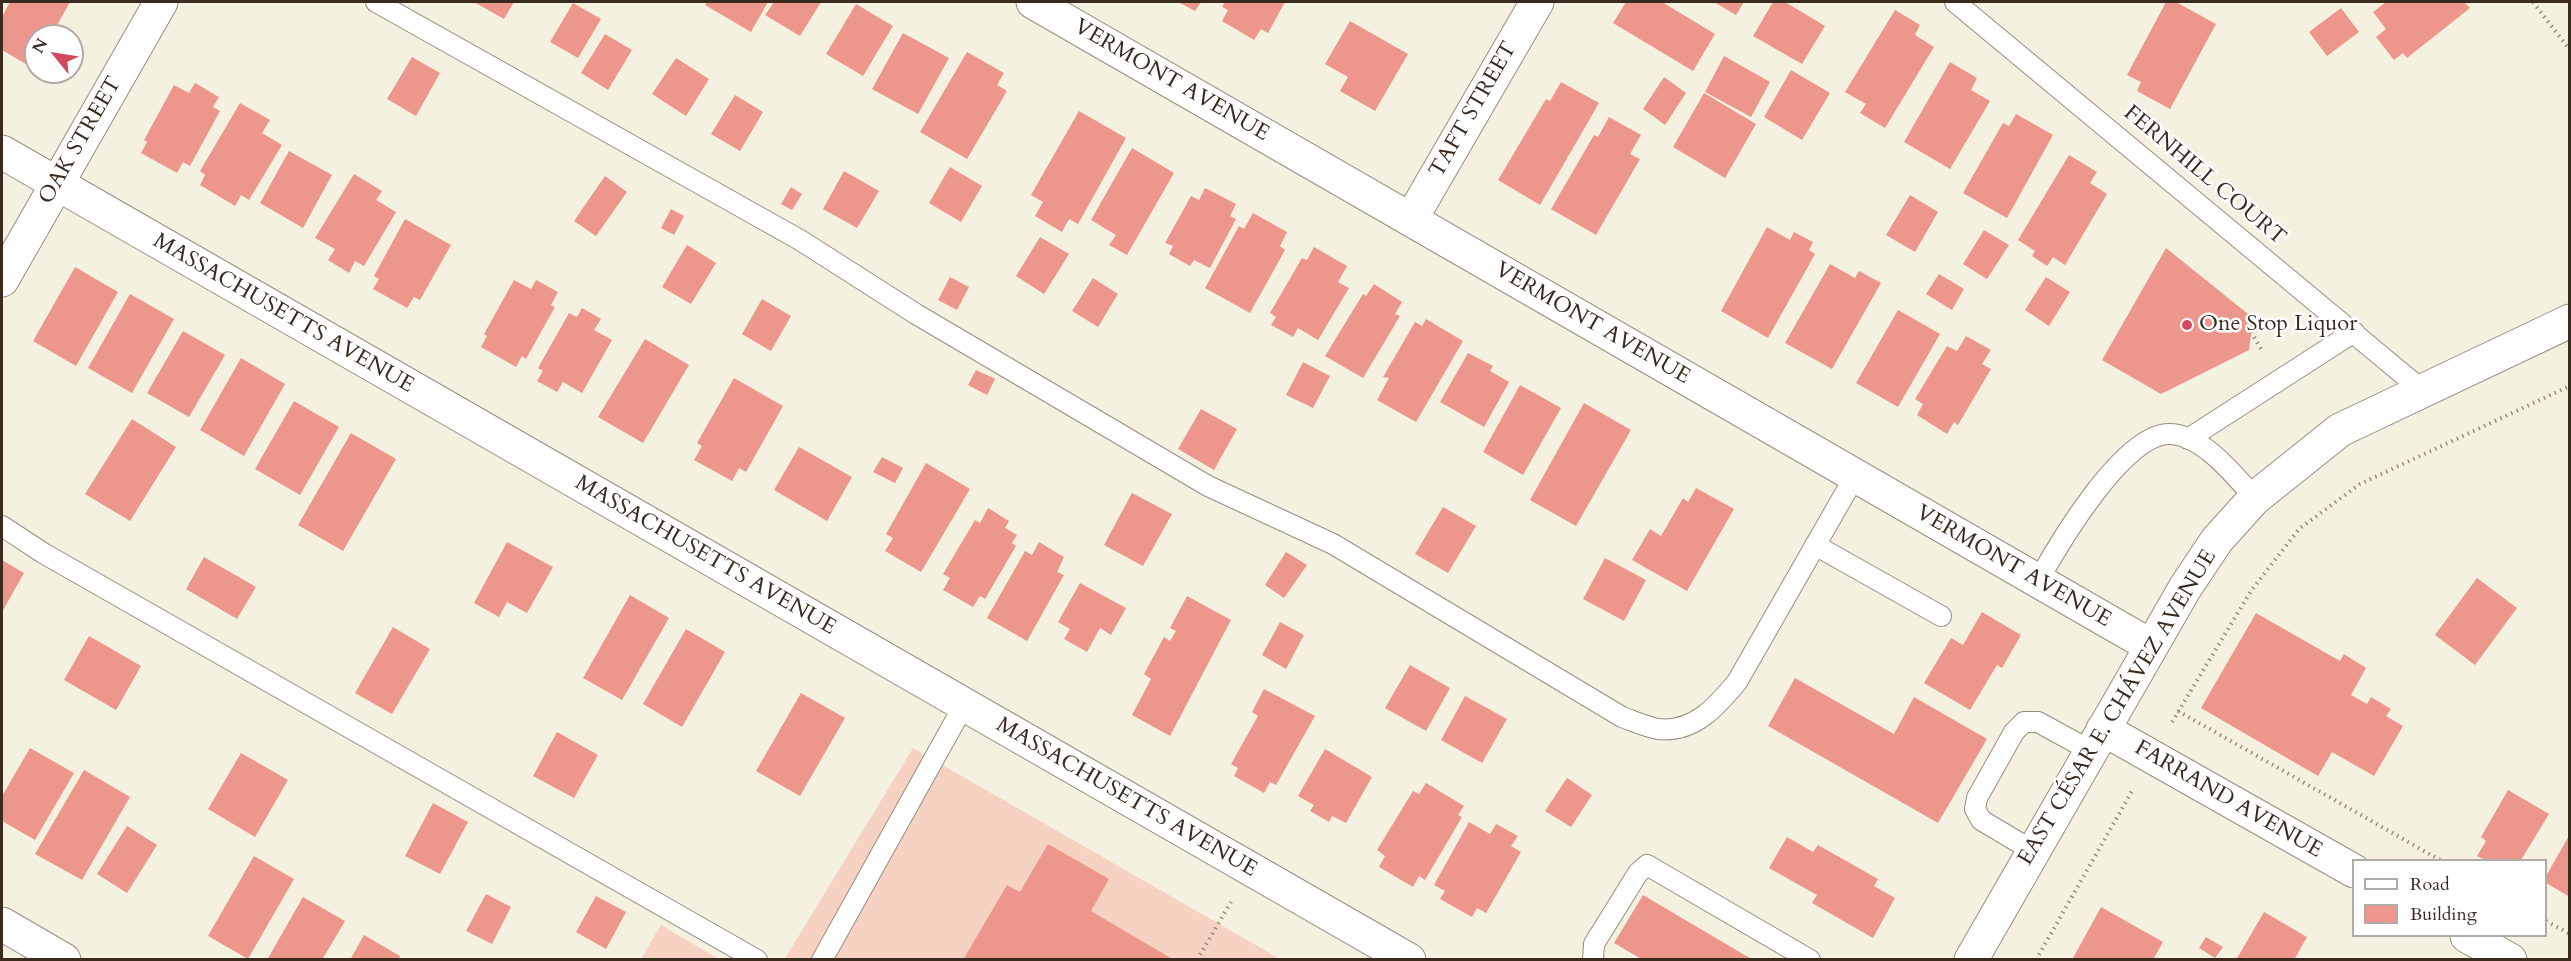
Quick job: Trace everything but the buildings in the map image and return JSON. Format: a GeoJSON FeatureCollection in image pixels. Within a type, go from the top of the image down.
{"type":"FeatureCollection","features":[{"type":"Feature","properties":{"kind":"street","name":"OAK STREET"},"geometry":{"type":"LineString","coordinates":[[2,280],[161,2]]}},
{"type":"Feature","properties":{"kind":"street","name":"VERMONT AVENUE"},"geometry":{"type":"LineString","coordinates":[[1033,2],[2151,646]]}},
{"type":"Feature","properties":{"kind":"street","name":"TAFT STREET"},"geometry":{"type":"LineString","coordinates":[[1411,219],[1537,2]]}},
{"type":"Feature","properties":{"kind":"street","name":"MASSACHUSETTS AVENUE"},"geometry":{"type":"LineString","coordinates":[[2,152],[1409,960]]}},
{"type":"Feature","properties":{"kind":"street","name":"EAST CÉSAR E. CHÁVEZ AVENUE"},"geometry":{"type":"LineString","coordinates":[[1971,960],[2151,646],[2217,540],[2255,498],[2340,430],[2570,321]]}},
{"type":"Feature","properties":{"kind":"street","name":"FARRAND AVENUE"},"geometry":{"type":"LineString","coordinates":[[2097,740],[2152,757],[2352,870]]}},
{"type":"Feature","properties":{"kind":"street"},"geometry":{"type":"LineString","coordinates":[[2,924],[64,960]]}},
{"type":"Feature","properties":{"kind":"street"},"geometry":{"type":"LineString","coordinates":[[2469,937],[2510,960]]}},
{"type":"Feature","properties":{"kind":"lane"},"geometry":{"type":"LineString","coordinates":[[376,2],[800,240],[916,314],[1208,486],[1333,544],[1622,717],[1660,729],[1693,724],[1716,707],[1737,682],[1855,476]]}},
{"type":"Feature","properties":{"kind":"lane","name":"FERNHILL COURT"},"geometry":{"type":"LineString","coordinates":[[1955,2],[2422,390]]}},
{"type":"Feature","properties":{"kind":"lane"},"geometry":{"type":"LineString","coordinates":[[2187,439],[2354,332]]}},
{"type":"Feature","properties":{"kind":"lane"},"geometry":{"type":"LineString","coordinates":[[2038,581],[2099,486],[2137,448],[2159,436],[2170,434],[2202,446],[2222,462],[2255,498]]}},
{"type":"Feature","properties":{"kind":"lane"},"geometry":{"type":"LineString","coordinates":[[2,526],[64,565],[757,960]]}},
{"type":"Feature","properties":{"kind":"lane"},"geometry":{"type":"LineString","coordinates":[[1815,545],[1941,616]]}},
{"type":"Feature","properties":{"kind":"lane"},"geometry":{"type":"LineString","coordinates":[[822,960],[964,705]]}},
{"type":"Feature","properties":{"kind":"lane"},"geometry":{"type":"LineString","coordinates":[[2033,851],[1981,820],[1975,809],[1977,798],[2014,732],[2024,722],[2038,723],[2097,740]]}},
{"type":"Feature","properties":{"kind":"lane"},"geometry":{"type":"LineString","coordinates":[[1593,960],[1594,944],[1638,873],[1647,865],[1810,960]]}},
{"type":"Feature","properties":{"kind":"path"},"geometry":{"type":"LineString","coordinates":[[2533,2],[2570,50]]}},
{"type":"Feature","properties":{"kind":"path"},"geometry":{"type":"LineString","coordinates":[[2036,960],[2178,711],[2251,591],[2300,529],[2360,484],[2570,386]]}},
{"type":"Feature","properties":{"kind":"path"},"geometry":{"type":"LineString","coordinates":[[2178,711],[2437,859]]}},
{"type":"Feature","properties":{"kind":"path"},"geometry":{"type":"LineString","coordinates":[[1197,960],[1232,899]]}},
{"type":"Feature","properties":{"kind":"path"},"geometry":{"type":"LineString","coordinates":[[2547,922],[2570,934]]}},
{"type":"Feature","properties":{"kind":"shaded area"},"geometry":{"type":"Polygon","coordinates":[[[913,748],[1280,959],[784,960],[913,748]]]}},
{"type":"Feature","properties":{"kind":"shaded area"},"geometry":{"type":"Polygon","coordinates":[[[661,925],[719,959],[641,959],[661,925]]]}},
{"type":"Feature","properties":{"kind":"place","name":"One Stop Liquor"},"geometry":{"type":"Point","coordinates":[2187,325]}}]}
